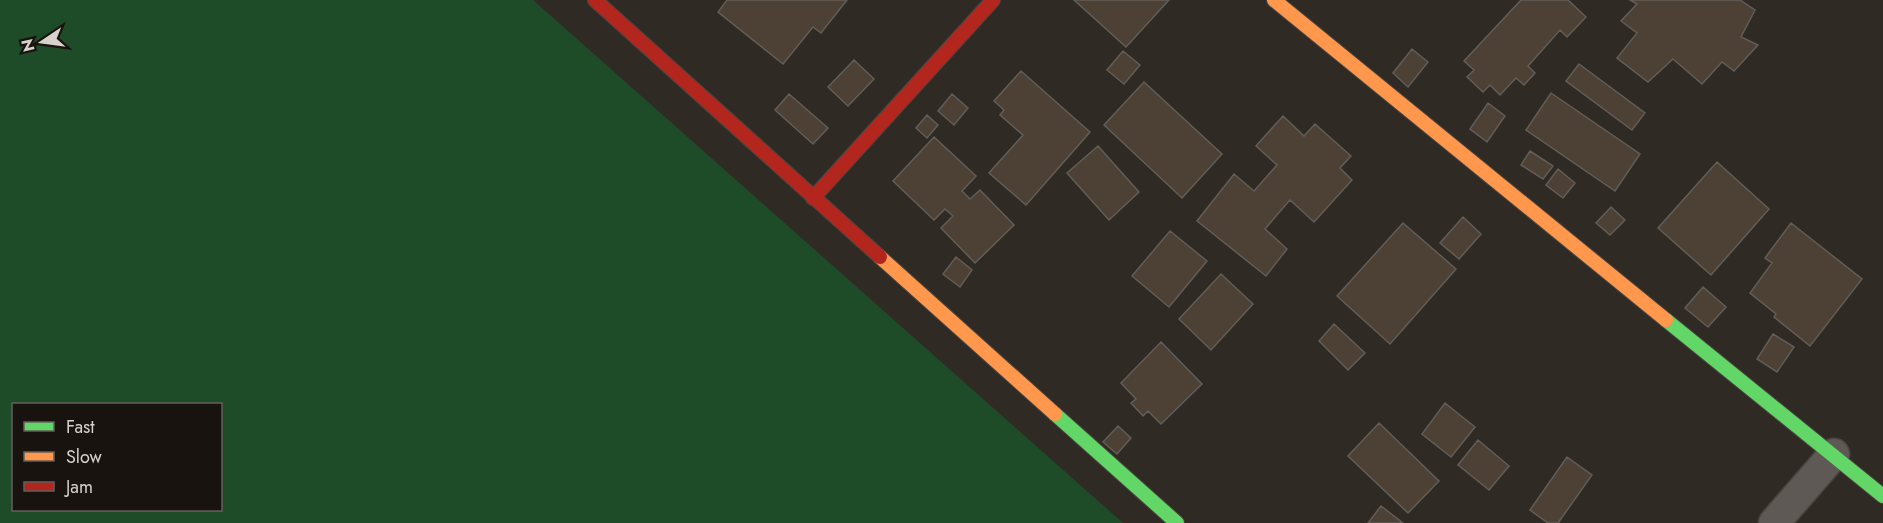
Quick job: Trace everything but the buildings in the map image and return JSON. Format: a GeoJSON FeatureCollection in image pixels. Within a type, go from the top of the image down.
{"type":"FeatureCollection","features":[{"type":"Feature","properties":{"kind":"street"},"geometry":{"type":"LineString","coordinates":[[595,0],[1177,523]]}},
{"type":"Feature","properties":{"kind":"street"},"geometry":{"type":"LineString","coordinates":[[813,198],[993,0]]}},
{"type":"Feature","properties":{"kind":"street"},"geometry":{"type":"LineString","coordinates":[[1274,0],[1883,496]]}},
{"type":"Feature","properties":{"kind":"street"},"geometry":{"type":"LineString","coordinates":[[1774,523],[1834,454]]}},
{"type":"Feature","properties":{"kind":"green space"},"geometry":{"type":"Polygon","coordinates":[[[0,0],[533,0],[1123,523],[0,523],[0,0]]]}},
{"type":"Feature","properties":{"kind":"traffic: fast"},"geometry":{"type":"LineString","coordinates":[[1666,320],[1883,496]]}},
{"type":"Feature","properties":{"kind":"traffic: fast"},"geometry":{"type":"LineString","coordinates":[[1055,414],[1177,523]]}},
{"type":"Feature","properties":{"kind":"traffic: slow"},"geometry":{"type":"LineString","coordinates":[[1274,0],[1666,320]]}},
{"type":"Feature","properties":{"kind":"traffic: slow"},"geometry":{"type":"LineString","coordinates":[[880,257],[1055,414]]}},
{"type":"Feature","properties":{"kind":"traffic: jam"},"geometry":{"type":"LineString","coordinates":[[595,0],[880,257]]}},
{"type":"Feature","properties":{"kind":"traffic: jam"},"geometry":{"type":"LineString","coordinates":[[813,198],[993,0]]}}]}
